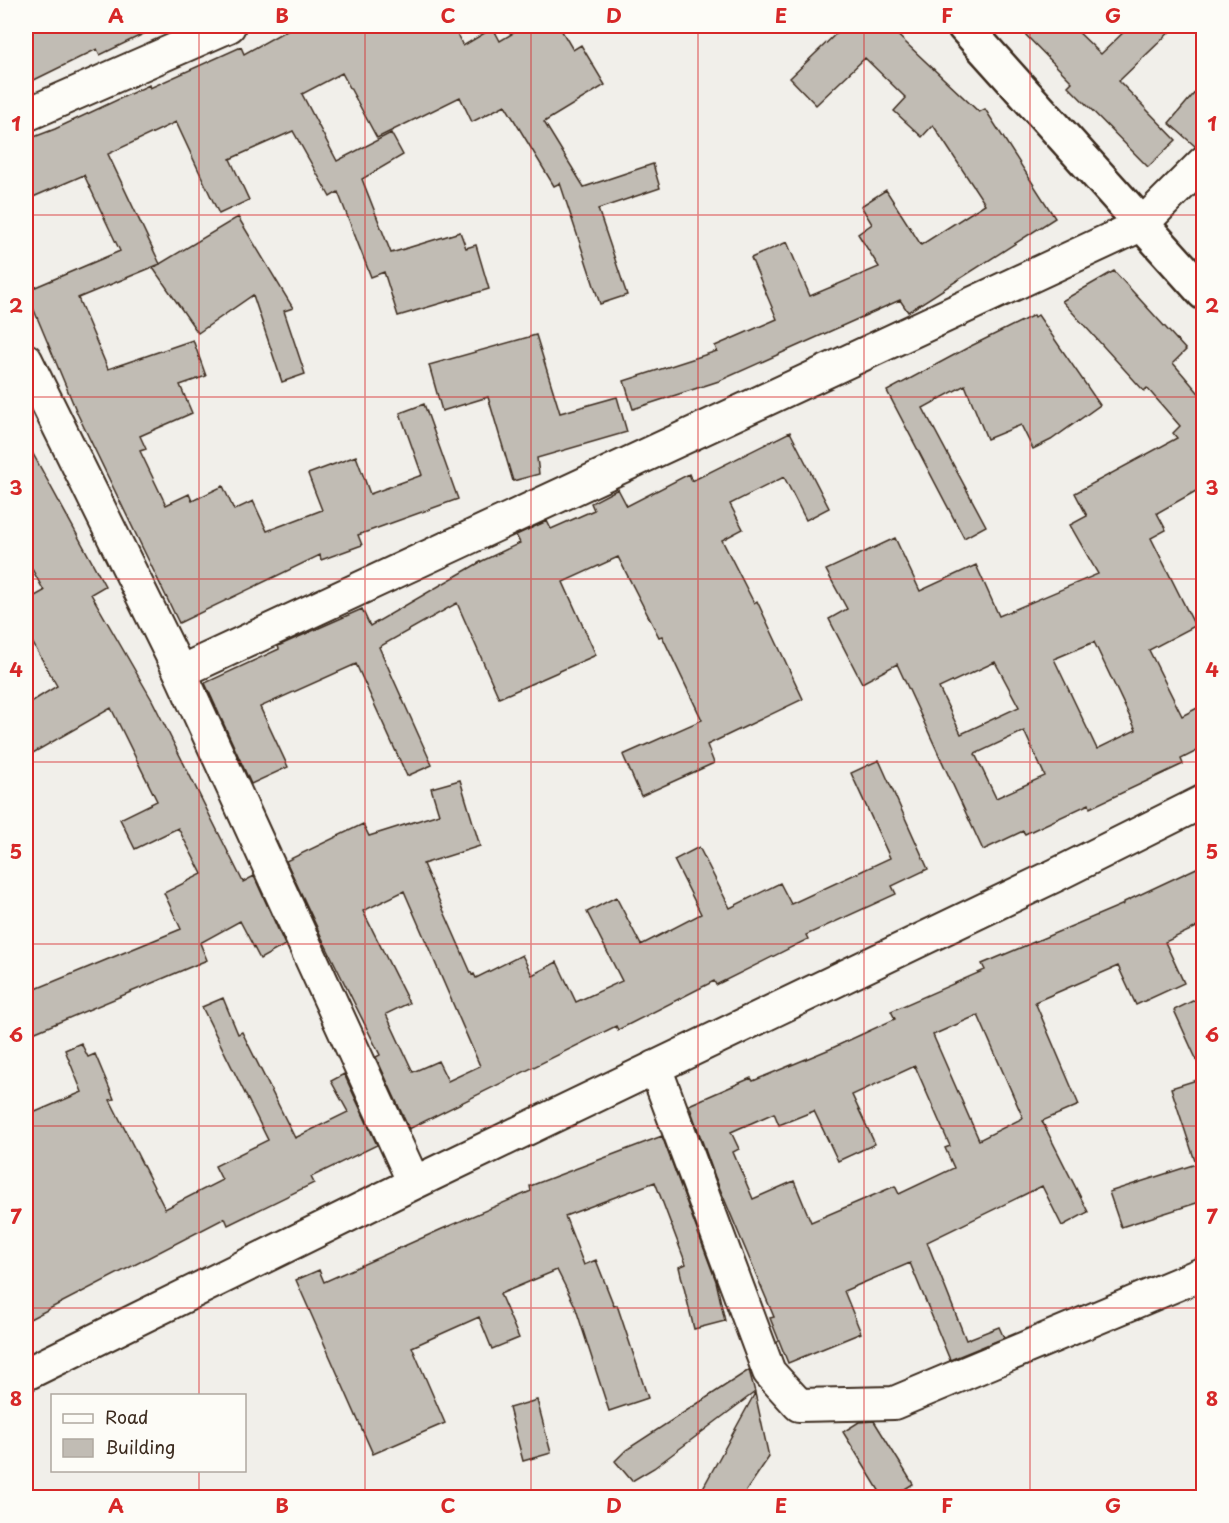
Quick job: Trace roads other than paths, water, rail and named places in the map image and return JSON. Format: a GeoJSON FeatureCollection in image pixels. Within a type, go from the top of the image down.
{"type":"FeatureCollection","features":[{"type":"Feature","properties":{"kind":"main road"},"geometry":{"type":"LineString","coordinates":[[964,26],[1203,293]]}},
{"type":"Feature","properties":{"kind":"street"},"geometry":{"type":"LineString","coordinates":[[26,115],[229,26]]}},
{"type":"Feature","properties":{"kind":"street"},"geometry":{"type":"LineString","coordinates":[[180,672],[1141,225],[1203,162]]}},
{"type":"Feature","properties":{"kind":"street"},"geometry":{"type":"LineString","coordinates":[[26,360],[180,672],[414,1184]]}},
{"type":"Feature","properties":{"kind":"street"},"geometry":{"type":"LineString","coordinates":[[26,1374],[655,1067],[1056,875],[1203,801]]}},
{"type":"Feature","properties":{"kind":"street"},"geometry":{"type":"LineString","coordinates":[[655,1067],[769,1372],[799,1405],[894,1403],[1203,1273]]}}]}
